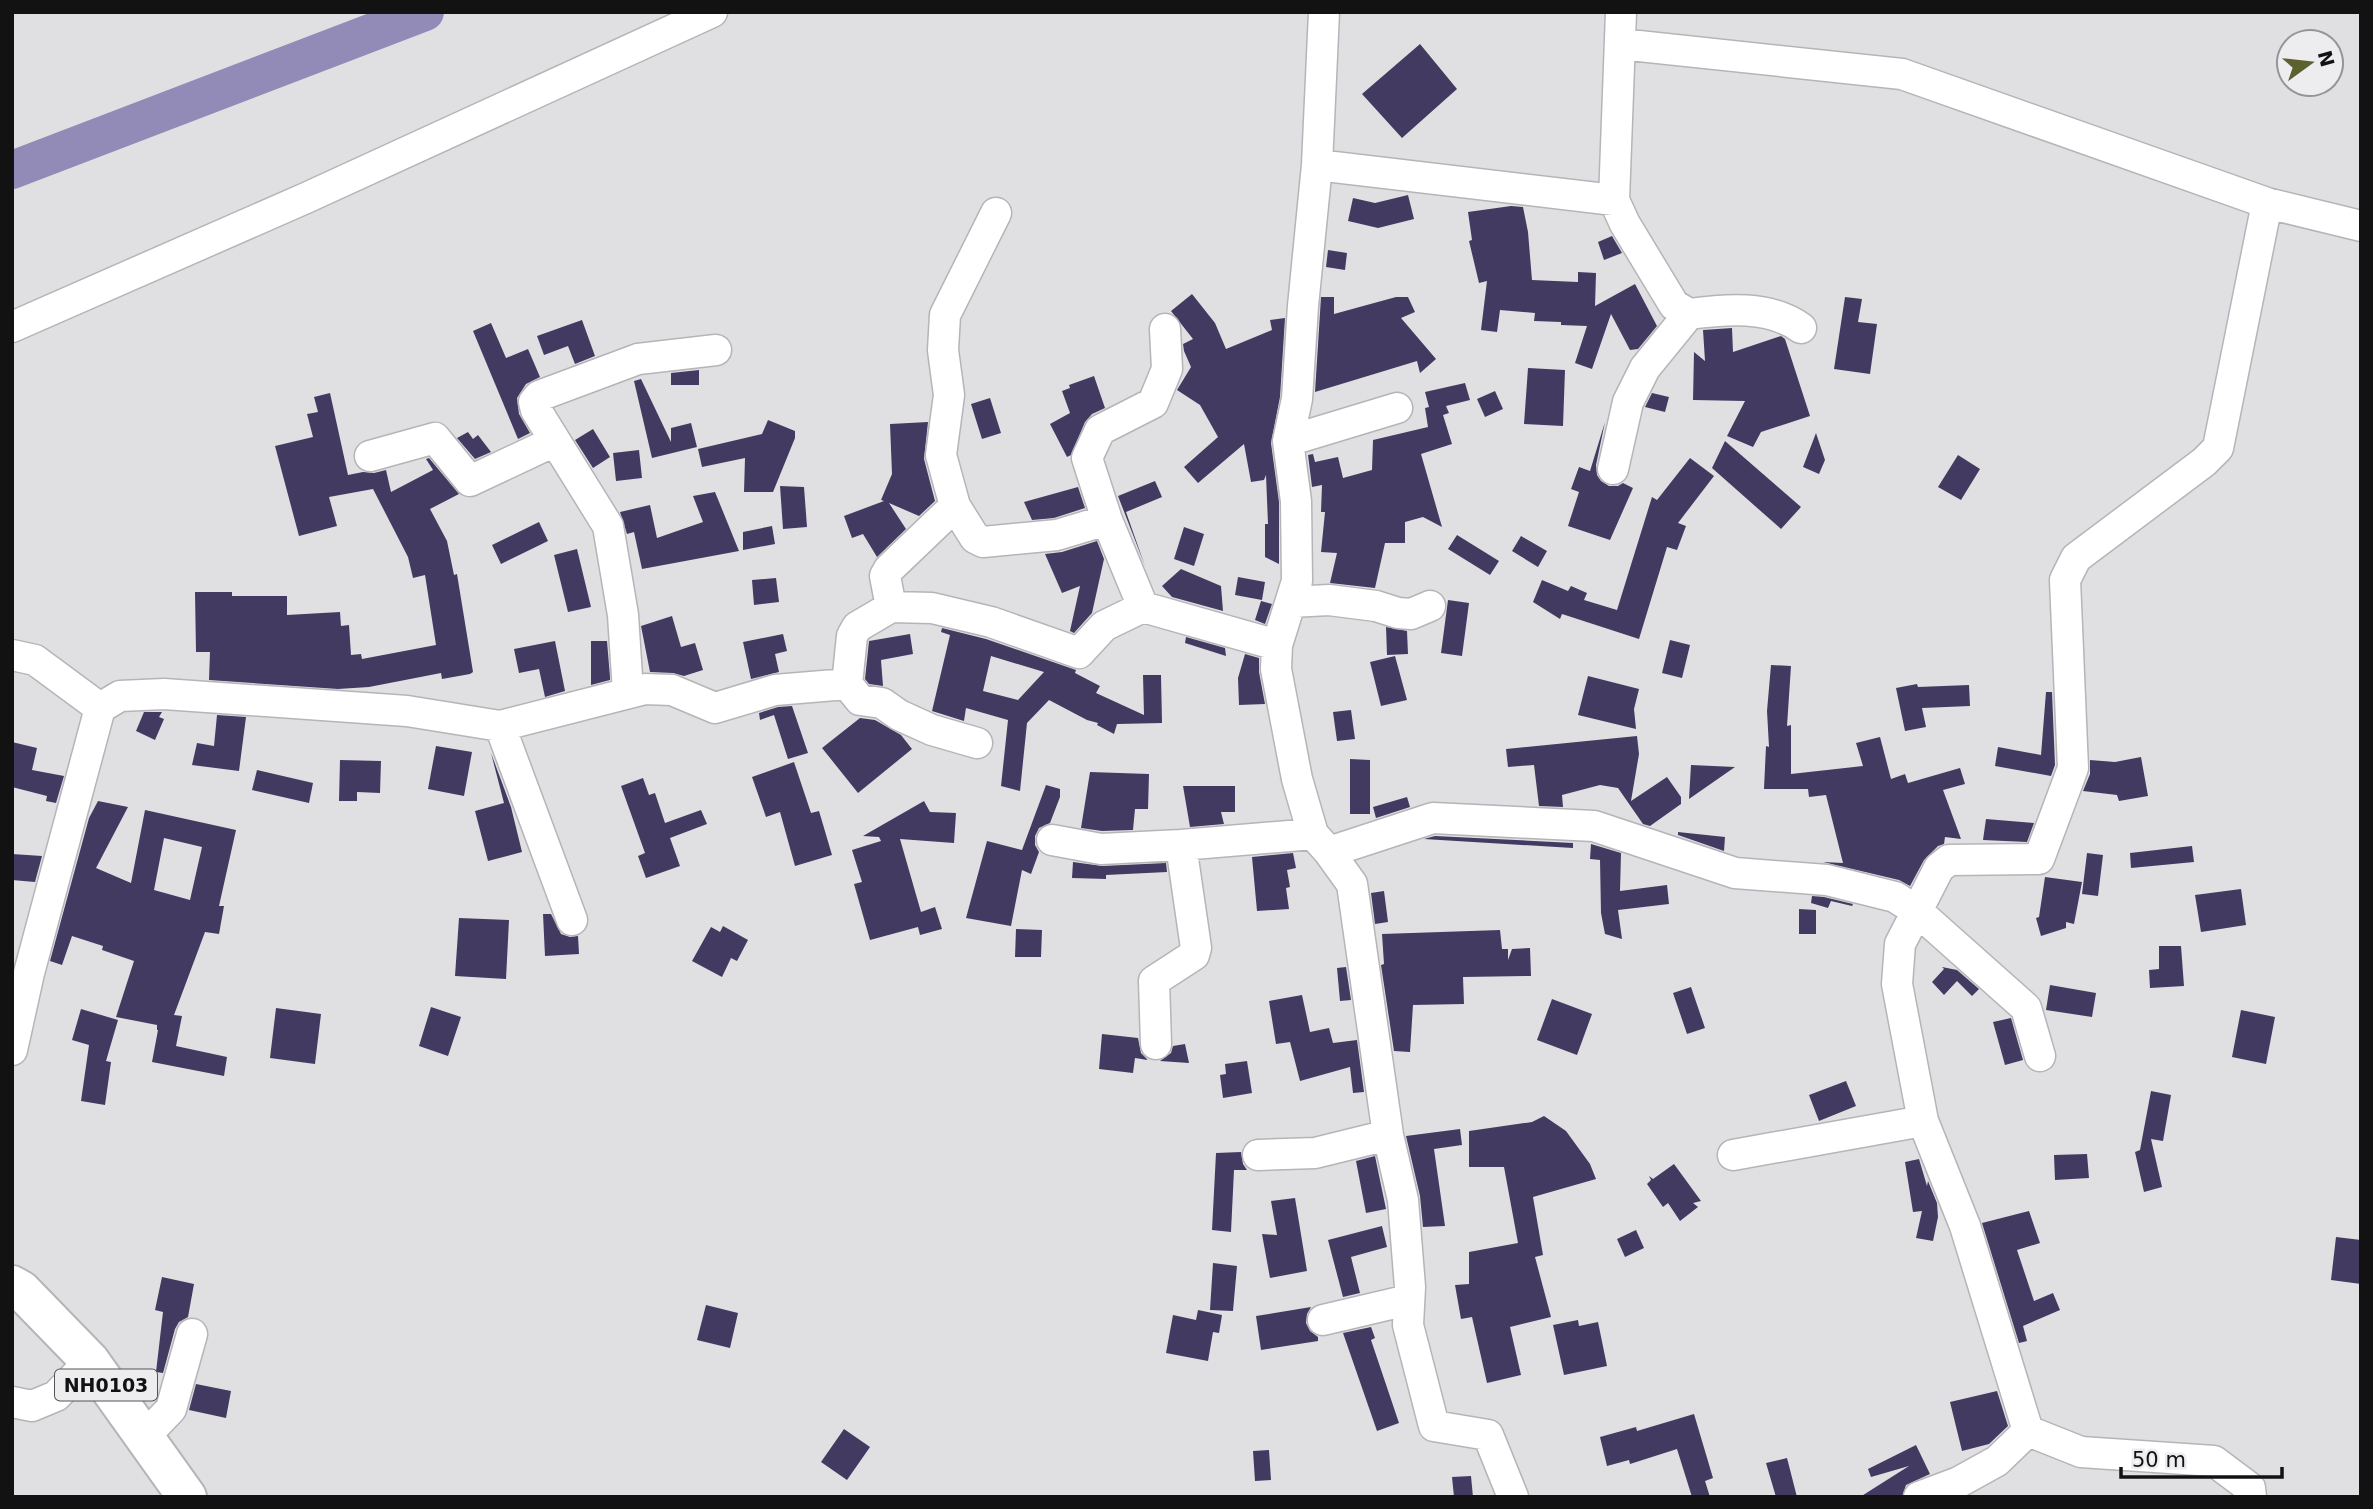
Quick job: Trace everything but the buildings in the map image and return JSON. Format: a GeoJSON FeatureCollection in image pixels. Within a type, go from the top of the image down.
{"type":"FeatureCollection","features":[{"type":"Feature","properties":{"kind":"highway","name":"NH0103"},"geometry":{"type":"LineString","coordinates":[[12,1285],[21,1290],[90,1361],[187,1497]]}},
{"type":"Feature","properties":{"kind":"street"},"geometry":{"type":"LineString","coordinates":[[12,327],[306,198],[712,12]]}},
{"type":"Feature","properties":{"kind":"street"},"geometry":{"type":"LineString","coordinates":[[1324,12],[1317,165],[1297,400],[1288,440],[1296,500],[1297,581],[1277,645],[1276,669],[1297,779],[1321,843],[1352,884],[1388,1135],[1404,1200],[1410,1287],[1408,1325],[1434,1426],[1488,1435],[1513,1497]]}},
{"type":"Feature","properties":{"kind":"street"},"geometry":{"type":"LineString","coordinates":[[1621,12],[1614,200],[1625,224],[1674,305],[1689,314],[1717,311],[1768,312],[1787,318],[1801,328]]}},
{"type":"Feature","properties":{"kind":"street"},"geometry":{"type":"LineString","coordinates":[[1620,44],[1902,74],[2267,203],[2361,226]]}},
{"type":"Feature","properties":{"kind":"street"},"geometry":{"type":"LineString","coordinates":[[1317,165],[1614,200]]}},
{"type":"Feature","properties":{"kind":"street"},"geometry":{"type":"LineString","coordinates":[[2028,1432],[1965,1226],[1923,1121],[1897,984],[1900,944],[1939,868],[1949,860],[2039,859],[2073,768],[2066,580],[2076,558],[2204,462],[2218,448],[2267,203]]}},
{"type":"Feature","properties":{"kind":"street"},"geometry":{"type":"LineString","coordinates":[[996,213],[945,315],[943,350],[949,395],[941,454],[955,506],[975,538],[983,542],[1057,535],[1107,520]]}},
{"type":"Feature","properties":{"kind":"street"},"geometry":{"type":"LineString","coordinates":[[1613,469],[1628,402],[1645,368],[1689,314]]}},
{"type":"Feature","properties":{"kind":"street"},"geometry":{"type":"LineString","coordinates":[[1143,607],[1107,520],[1087,458],[1100,430],[1153,403],[1167,369],[1165,329]]}},
{"type":"Feature","properties":{"kind":"street"},"geometry":{"type":"LineString","coordinates":[[628,692],[624,615],[608,526],[536,410],[534,402],[539,396],[638,359],[716,350]]}},
{"type":"Feature","properties":{"kind":"street"},"geometry":{"type":"LineString","coordinates":[[1288,440],[1397,408]]}},
{"type":"Feature","properties":{"kind":"street"},"geometry":{"type":"LineString","coordinates":[[370,456],[435,438],[470,481],[555,441]]}},
{"type":"Feature","properties":{"kind":"street"},"geometry":{"type":"LineString","coordinates":[[891,607],[885,576],[955,506]]}},
{"type":"Feature","properties":{"kind":"street"},"geometry":{"type":"LineString","coordinates":[[1291,602],[1329,600],[1376,606],[1398,614],[1411,614],[1430,606]]}},
{"type":"Feature","properties":{"kind":"street"},"geometry":{"type":"LineString","coordinates":[[977,743],[932,730],[899,715],[881,703],[860,700],[847,684],[852,636],[857,627],[891,607],[932,608],[991,622],[1080,653],[1104,626],[1143,607],[1277,645]]}},
{"type":"Feature","properties":{"kind":"street"},"geometry":{"type":"LineString","coordinates":[[12,655],[35,660],[100,708]]}},
{"type":"Feature","properties":{"kind":"street"},"geometry":{"type":"LineString","coordinates":[[12,1050],[29,973],[100,708],[120,696],[164,694],[407,711],[500,726],[645,689],[672,690],[715,708],[775,690],[847,684]]}},
{"type":"Feature","properties":{"kind":"street"},"geometry":{"type":"LineString","coordinates":[[500,726],[572,920]]}},
{"type":"Feature","properties":{"kind":"street"},"geometry":{"type":"LineString","coordinates":[[1052,840],[1101,849],[1321,843],[1433,818],[1594,826],[1735,873],[1826,880],[1895,897],[1917,911],[2026,1008],[2040,1056]]}},
{"type":"Feature","properties":{"kind":"street"},"geometry":{"type":"LineString","coordinates":[[1156,1044],[1154,981],[1194,955],[1196,948],[1181,845]]}},
{"type":"Feature","properties":{"kind":"street"},"geometry":{"type":"LineString","coordinates":[[1733,1156],[1923,1121]]}},
{"type":"Feature","properties":{"kind":"street"},"geometry":{"type":"LineString","coordinates":[[1258,1155],[1315,1153],[1388,1135]]}},
{"type":"Feature","properties":{"kind":"street"},"geometry":{"type":"LineString","coordinates":[[1323,1320],[1408,1300]]}},
{"type":"Feature","properties":{"kind":"street"},"geometry":{"type":"LineString","coordinates":[[144,1437],[171,1409],[192,1334]]}},
{"type":"Feature","properties":{"kind":"street"},"geometry":{"type":"LineString","coordinates":[[12,1402],[32,1406],[56,1396],[90,1361]]}},
{"type":"Feature","properties":{"kind":"street"},"geometry":{"type":"LineString","coordinates":[[1919,1497],[1959,1482],[1997,1461],[2028,1432]]}},
{"type":"Feature","properties":{"kind":"street"},"geometry":{"type":"LineString","coordinates":[[2028,1432],[2081,1451],[2214,1461],[2250,1488],[2251,1497]]}},
{"type":"Feature","properties":{"kind":"waterway"},"geometry":{"type":"LineString","coordinates":[[12,170],[425,12]]}}]}
